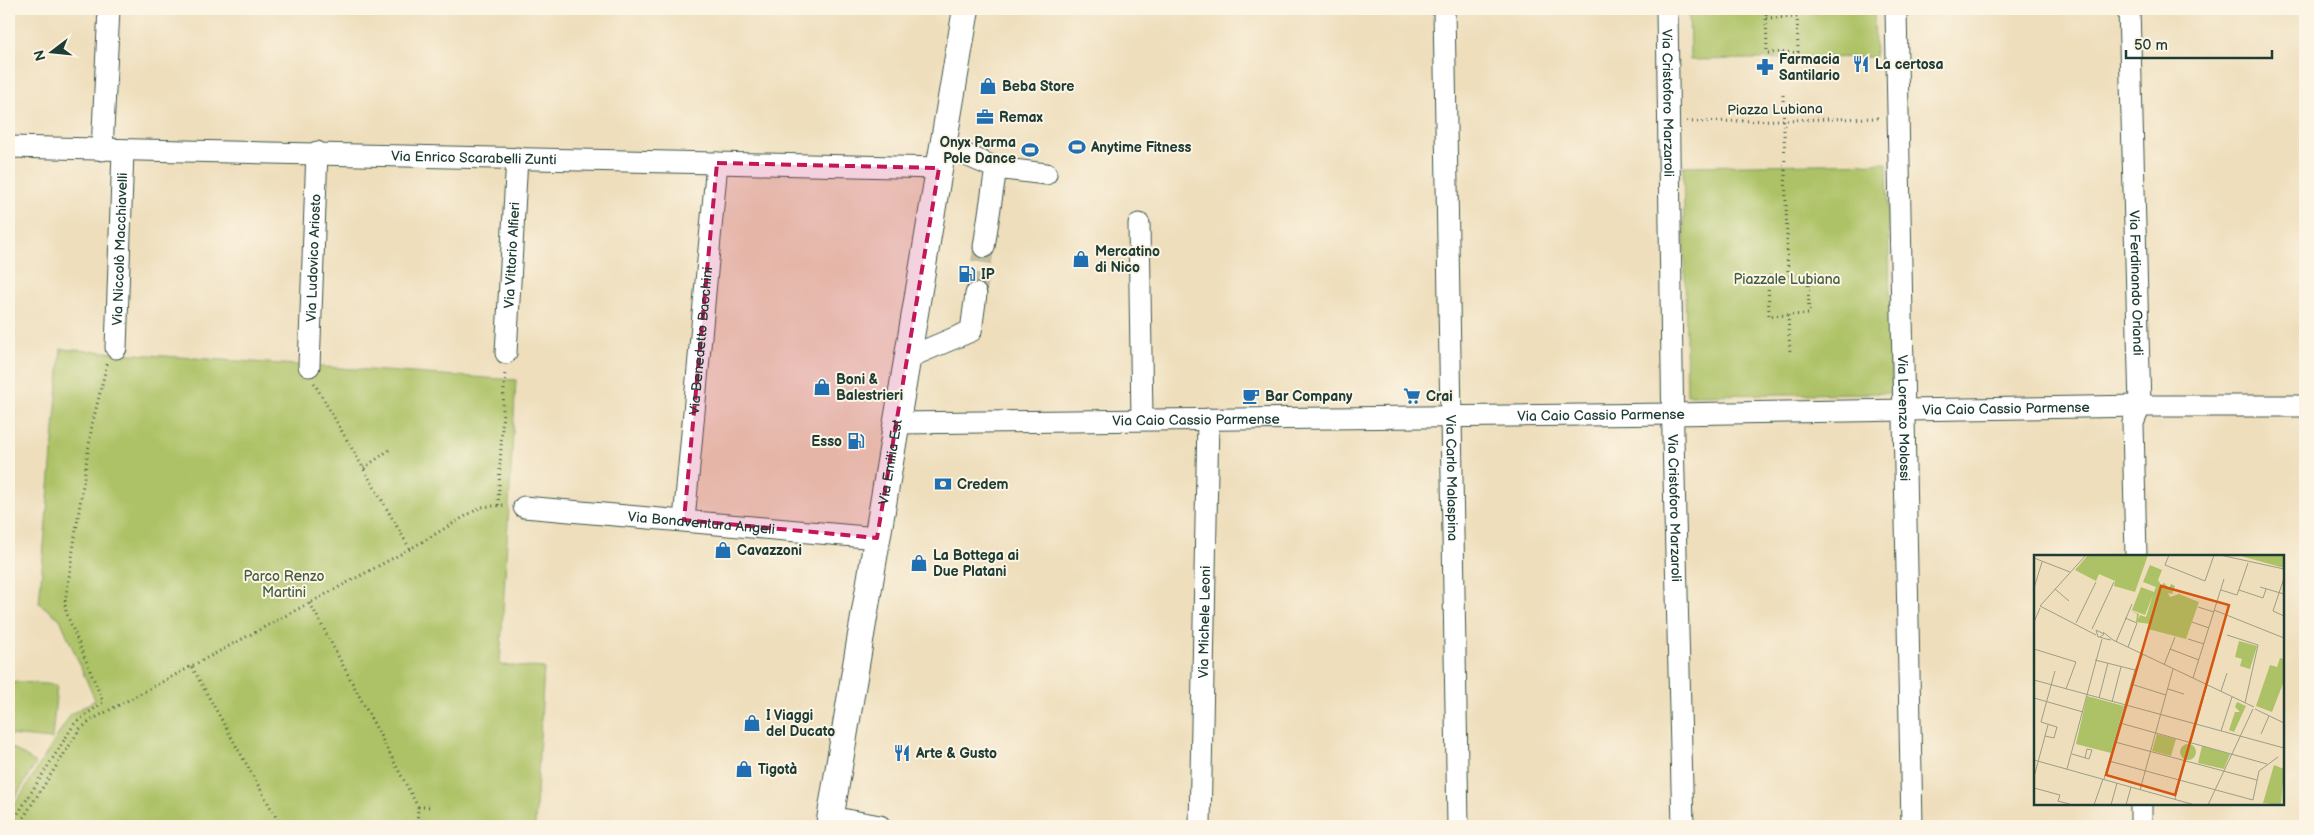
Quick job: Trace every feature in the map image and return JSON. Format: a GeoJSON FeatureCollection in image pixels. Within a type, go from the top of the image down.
{"type":"FeatureCollection","features":[{"type":"Feature","properties":{"kind":"main road","name":"Via Emilia Est"},"geometry":{"type":"LineString","coordinates":[[830,821],[966,9]]}},
{"type":"Feature","properties":{"kind":"street","name":"Via Niccolò Macchiavelli"},"geometry":{"type":"LineString","coordinates":[[109,9],[113,150],[113,351]]}},
{"type":"Feature","properties":{"kind":"street","name":"Via Carlo Malaspina"},"geometry":{"type":"LineString","coordinates":[[1444,9],[1458,826]]}},
{"type":"Feature","properties":{"kind":"street","name":"Via Cristoforo Marzaroli"},"geometry":{"type":"LineString","coordinates":[[1667,9],[1683,826]]}},
{"type":"Feature","properties":{"kind":"street","name":"Via Lorenzo Molossi"},"geometry":{"type":"LineString","coordinates":[[1896,9],[1912,826]]}},
{"type":"Feature","properties":{"kind":"street","name":"Via Ferdinando Orlandi"},"geometry":{"type":"LineString","coordinates":[[2129,9],[2140,406],[2133,423],[2136,555]]}},
{"type":"Feature","properties":{"kind":"street","name":"Via Enrico Scarabelli Zunti"},"geometry":{"type":"LineString","coordinates":[[9,147],[317,152],[717,162],[941,156]]}},
{"type":"Feature","properties":{"kind":"street","name":"Via Ludovico Ariosto"},"geometry":{"type":"LineString","coordinates":[[309,366],[317,152]]}},
{"type":"Feature","properties":{"kind":"street"},"geometry":{"type":"LineString","coordinates":[[941,156],[996,168],[1046,174]]}},
{"type":"Feature","properties":{"kind":"street","name":"Via Vittorio Alfieri"},"geometry":{"type":"LineString","coordinates":[[506,353],[517,158]]}},
{"type":"Feature","properties":{"kind":"street","name":"Via Benedetto Bacchini"},"geometry":{"type":"LineString","coordinates":[[684,520],[717,162]]}},
{"type":"Feature","properties":{"kind":"street"},"geometry":{"type":"LineString","coordinates":[[984,247],[996,168]]}},
{"type":"Feature","properties":{"kind":"street"},"geometry":{"type":"LineString","coordinates":[[1139,224],[1142,419]]}},
{"type":"Feature","properties":{"kind":"street"},"geometry":{"type":"LineString","coordinates":[[907,358],[970,332],[976,294]]}},
{"type":"Feature","properties":{"kind":"street","name":"Via Caio Cassio Parmense"},"geometry":{"type":"LineString","coordinates":[[897,423],[1904,411],[2140,406],[2305,406]]}},
{"type":"Feature","properties":{"kind":"street","name":"Via Michele Leoni"},"geometry":{"type":"LineString","coordinates":[[1200,826],[1208,419]]}},
{"type":"Feature","properties":{"kind":"street","name":"Via Bonaventura Angeli"},"geometry":{"type":"LineString","coordinates":[[524,507],[877,538]]}},
{"type":"Feature","properties":{"kind":"street"},"geometry":{"type":"LineString","coordinates":[[2141,805],[2141,826]]}},
{"type":"Feature","properties":{"kind":"street"},"geometry":{"type":"LineString","coordinates":[[830,821],[880,826]]}},
{"type":"Feature","properties":{"kind":"path"},"geometry":{"type":"LineString","coordinates":[[1766,9],[1767,53],[1798,52],[1797,9]]}},
{"type":"Feature","properties":{"kind":"path"},"geometry":{"type":"LineString","coordinates":[[1766,18],[1797,17]]}},
{"type":"Feature","properties":{"kind":"path"},"geometry":{"type":"LineString","coordinates":[[1782,52],[1782,59]]}},
{"type":"Feature","properties":{"kind":"path"},"geometry":{"type":"LineString","coordinates":[[1783,95],[1788,275]]}},
{"type":"Feature","properties":{"kind":"path","name":"Piazza Lubiana"},"geometry":{"type":"LineString","coordinates":[[1669,122],[1882,118]]}},
{"type":"Feature","properties":{"kind":"path"},"geometry":{"type":"LineString","coordinates":[[1788,275],[1808,275],[1809,314],[1769,316],[1768,276],[1788,275]]}},
{"type":"Feature","properties":{"kind":"path"},"geometry":{"type":"LineString","coordinates":[[1788,315],[1790,353]]}},
{"type":"Feature","properties":{"kind":"path"},"geometry":{"type":"LineString","coordinates":[[10,826],[74,723],[103,702],[66,612],[65,602],[92,425],[113,351]]}},
{"type":"Feature","properties":{"kind":"path"},"geometry":{"type":"LineString","coordinates":[[309,366],[314,383],[410,549]]}},
{"type":"Feature","properties":{"kind":"path"},"geometry":{"type":"LineString","coordinates":[[498,505],[505,379]]}},
{"type":"Feature","properties":{"kind":"path"},"geometry":{"type":"LineString","coordinates":[[364,468],[389,450]]}},
{"type":"Feature","properties":{"kind":"path"},"geometry":{"type":"LineString","coordinates":[[18,826],[80,729],[93,719],[410,549],[481,508]]}},
{"type":"Feature","properties":{"kind":"path"},"geometry":{"type":"LineString","coordinates":[[310,603],[418,806],[417,826]]}},
{"type":"Feature","properties":{"kind":"path"},"geometry":{"type":"LineString","coordinates":[[192,667],[281,826]]}},
{"type":"Feature","properties":{"kind":"path"},"geometry":{"type":"LineString","coordinates":[[418,806],[431,807]]}},
{"type":"Feature","properties":{"kind":"highlighted area"},"geometry":{"type":"Polygon","coordinates":[[[717,163],[939,168],[877,538],[684,520],[717,163]]]}},
{"type":"Feature","properties":{"kind":"green space"},"geometry":{"type":"Polygon","coordinates":[[[1689,9],[1874,9],[1875,57],[1690,60],[1689,9]]]}},
{"type":"Feature","properties":{"kind":"green space","name":"Piazzale Lubiana"},"geometry":{"type":"Polygon","coordinates":[[[1887,163],[1892,393],[1687,395],[1683,166],[1887,163]]]}},
{"type":"Feature","properties":{"kind":"green space","name":"Parco Renzo Martini"},"geometry":{"type":"Polygon","coordinates":[[[61,349],[516,380],[500,665],[544,668],[535,826],[9,826],[9,814],[71,714],[95,700],[60,619],[39,603],[61,349]]]}},
{"type":"Feature","properties":{"kind":"green space"},"geometry":{"type":"Polygon","coordinates":[[[9,681],[57,685],[52,739],[9,735],[9,681]]]}},
{"type":"Feature","properties":{"kind":"green space"},"geometry":{"type":"Polygon","coordinates":[[[9,746],[36,763],[9,808],[9,746]]]}},
{"type":"Feature","properties":{"kind":"tunnel"},"geometry":{"type":"LineString","coordinates":[[976,294],[984,247]]}},
{"type":"Feature","properties":{"kind":"place","name":"La certosa"},"geometry":{"type":"Point","coordinates":[1861,64]}},
{"type":"Feature","properties":{"kind":"place","name":"Farmacia Santilario"},"geometry":{"type":"Point","coordinates":[1765,67]}},
{"type":"Feature","properties":{"kind":"place","name":"Beba Store"},"geometry":{"type":"Point","coordinates":[988,86]}},
{"type":"Feature","properties":{"kind":"place","name":"Remax"},"geometry":{"type":"Point","coordinates":[985,117]}},
{"type":"Feature","properties":{"kind":"place","name":"Anytime Fitness"},"geometry":{"type":"Point","coordinates":[1077,147]}},
{"type":"Feature","properties":{"kind":"place","name":"Onyx Parma Pole Dance"},"geometry":{"type":"Point","coordinates":[1030,150]}},
{"type":"Feature","properties":{"kind":"place","name":"Mercatino di Nico"},"geometry":{"type":"Point","coordinates":[1081,259]}},
{"type":"Feature","properties":{"kind":"place","name":"IP"},"geometry":{"type":"Point","coordinates":[967,274]}},
{"type":"Feature","properties":{"kind":"place","name":"Boni & Balestrieri"},"geometry":{"type":"Point","coordinates":[822,387]}},
{"type":"Feature","properties":{"kind":"place","name":"Bar Company"},"geometry":{"type":"Point","coordinates":[1251,396]}},
{"type":"Feature","properties":{"kind":"place","name":"Crai"},"geometry":{"type":"Point","coordinates":[1412,396]}},
{"type":"Feature","properties":{"kind":"place","name":"Esso"},"geometry":{"type":"Point","coordinates":[856,441]}},
{"type":"Feature","properties":{"kind":"place","name":"Credem"},"geometry":{"type":"Point","coordinates":[943,484]}},
{"type":"Feature","properties":{"kind":"place","name":"Cavazzoni"},"geometry":{"type":"Point","coordinates":[723,550]}},
{"type":"Feature","properties":{"kind":"place","name":"La Bottega ai Due Platani"},"geometry":{"type":"Point","coordinates":[919,563]}},
{"type":"Feature","properties":{"kind":"place","name":"I Viaggi del Ducato"},"geometry":{"type":"Point","coordinates":[752,723]}},
{"type":"Feature","properties":{"kind":"place","name":"Arte & Gusto"},"geometry":{"type":"Point","coordinates":[902,753]}},
{"type":"Feature","properties":{"kind":"place","name":"Tigotà"},"geometry":{"type":"Point","coordinates":[744,769]}}]}
